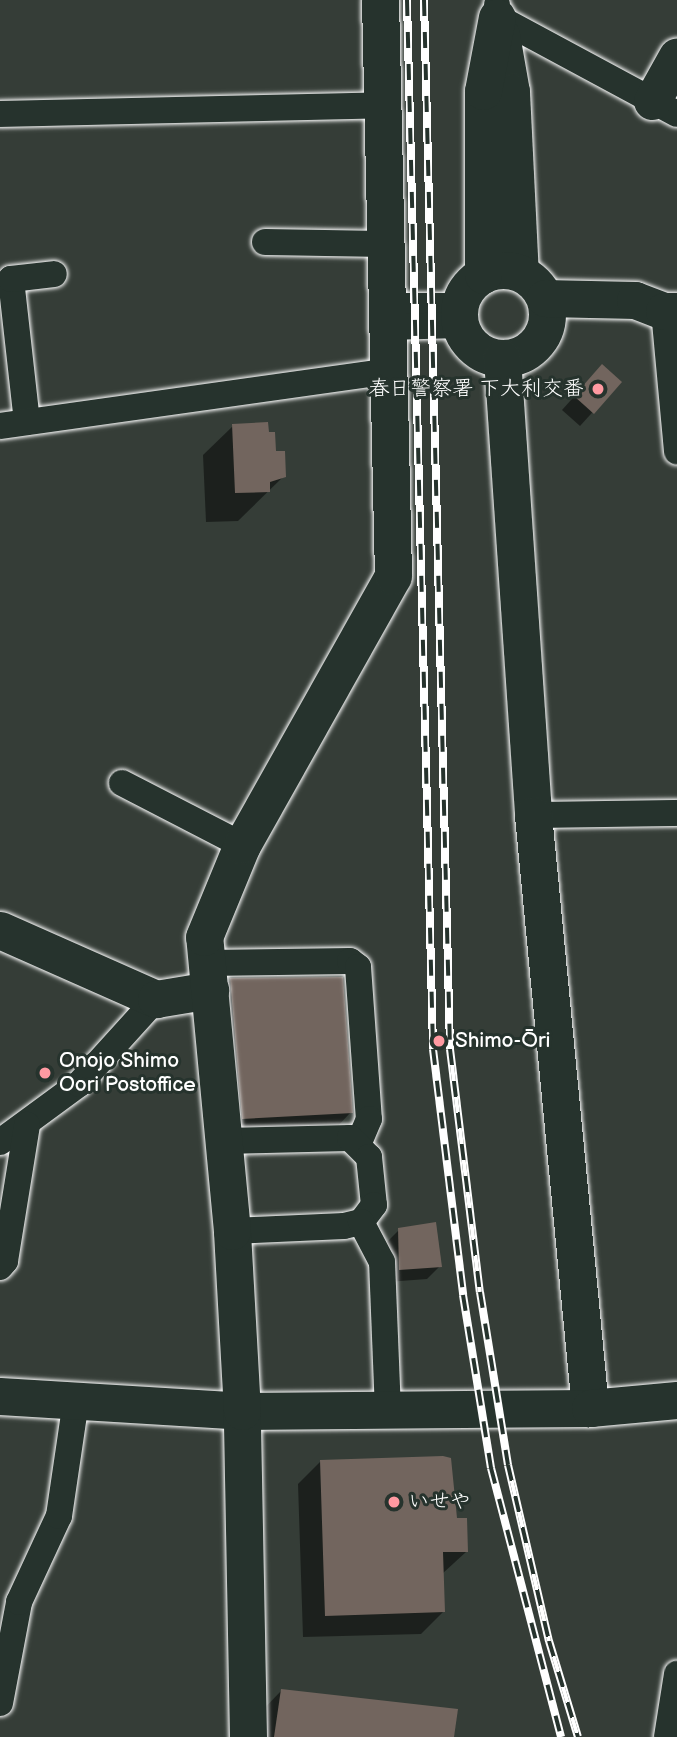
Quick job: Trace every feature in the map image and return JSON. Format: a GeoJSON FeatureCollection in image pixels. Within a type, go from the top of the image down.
{"type":"FeatureCollection","features":[{"type":"Feature","properties":{"kind":"street"},"geometry":{"type":"LineString","coordinates":[[248,1737],[242,1411],[232,1231],[204,937],[242,845],[393,576],[380,0]]}},
{"type":"Feature","properties":{"kind":"street"},"geometry":{"type":"LineString","coordinates":[[497,9],[665,108],[677,56]]}},
{"type":"Feature","properties":{"kind":"street"},"geometry":{"type":"LineString","coordinates":[[483,275],[483,91],[497,9]]}},
{"type":"Feature","properties":{"kind":"street"},"geometry":{"type":"LineString","coordinates":[[497,9],[511,92],[537,298],[530,349],[502,358],[476,349],[460,315],[472,283],[495,270],[537,298],[635,325],[670,311],[677,451]]}},
{"type":"Feature","properties":{"kind":"street"},"geometry":{"type":"LineString","coordinates":[[0,114],[383,105]]}},
{"type":"Feature","properties":{"kind":"street"},"geometry":{"type":"LineString","coordinates":[[265,242],[385,244]]}},
{"type":"Feature","properties":{"kind":"street"},"geometry":{"type":"LineString","coordinates":[[27,422],[11,279],[54,274]]}},
{"type":"Feature","properties":{"kind":"street"},"geometry":{"type":"LineString","coordinates":[[388,316],[460,315]]}},
{"type":"Feature","properties":{"kind":"street"},"geometry":{"type":"LineString","coordinates":[[502,358],[533,815],[590,1408]]}},
{"type":"Feature","properties":{"kind":"street"},"geometry":{"type":"LineString","coordinates":[[0,426],[389,371]]}},
{"type":"Feature","properties":{"kind":"street"},"geometry":{"type":"LineString","coordinates":[[122,783],[242,845]]}},
{"type":"Feature","properties":{"kind":"street"},"geometry":{"type":"LineString","coordinates":[[533,815],[677,813]]}},
{"type":"Feature","properties":{"kind":"street"},"geometry":{"type":"LineString","coordinates":[[0,930],[156,999]]}},
{"type":"Feature","properties":{"kind":"street"},"geometry":{"type":"LineString","coordinates":[[0,1142],[27,1125],[79,1084],[156,999],[208,977],[350,961],[358,967],[369,1119],[359,1143]]}},
{"type":"Feature","properties":{"kind":"street"},"geometry":{"type":"LineString","coordinates":[[0,1267],[5,1261],[27,1125]]}},
{"type":"Feature","properties":{"kind":"street"},"geometry":{"type":"LineString","coordinates":[[223,1141],[337,1136],[359,1143],[369,1157],[374,1205],[361,1222],[344,1226],[232,1231]]}},
{"type":"Feature","properties":{"kind":"street"},"geometry":{"type":"LineString","coordinates":[[361,1222],[382,1262],[388,1411]]}},
{"type":"Feature","properties":{"kind":"street"},"geometry":{"type":"LineString","coordinates":[[0,1396],[242,1411],[590,1408],[677,1400]]}},
{"type":"Feature","properties":{"kind":"street"},"geometry":{"type":"LineString","coordinates":[[0,1703],[19,1602],[59,1516],[76,1401]]}},
{"type":"Feature","properties":{"kind":"street"},"geometry":{"type":"LineString","coordinates":[[667,1737],[677,1674]]}},
{"type":"Feature","properties":{"kind":"building","name":"春日警察署 下大利交番"},"geometry":{"type":"Polygon","coordinates":[[[602,364],[622,382],[594,414],[574,396],[602,364]]]}},
{"type":"Feature","properties":{"kind":"building"},"geometry":{"type":"Polygon","coordinates":[[[268,422],[269,432],[275,432],[276,451],[285,451],[286,477],[270,482],[270,492],[235,493],[232,424],[268,422]]]}},
{"type":"Feature","properties":{"kind":"building"},"geometry":{"type":"Polygon","coordinates":[[[343,977],[353,1113],[242,1119],[230,978],[343,977]]]}},
{"type":"Feature","properties":{"kind":"building"},"geometry":{"type":"Polygon","coordinates":[[[436,1222],[442,1267],[399,1270],[398,1228],[436,1222]]]}},
{"type":"Feature","properties":{"kind":"building"},"geometry":{"type":"Polygon","coordinates":[[[443,1456],[451,1458],[457,1518],[467,1518],[468,1552],[443,1552],[445,1612],[325,1616],[320,1460],[443,1456]]]}},
{"type":"Feature","properties":{"kind":"building"},"geometry":{"type":"Polygon","coordinates":[[[281,1689],[458,1709],[454,1737],[274,1737],[281,1689]]]}},
{"type":"Feature","properties":{"kind":"railway"},"geometry":{"type":"LineString","coordinates":[[407,0],[433,1049],[463,1295],[491,1468],[561,1737]]}},
{"type":"Feature","properties":{"kind":"railway"},"geometry":{"type":"LineString","coordinates":[[424,0],[450,1049],[480,1292],[508,1465],[549,1641],[578,1737]]}},
{"type":"Feature","properties":{"kind":"place","name":"春日警察署 下大利交番"},"geometry":{"type":"Point","coordinates":[598,389]}},
{"type":"Feature","properties":{"kind":"place","name":"Shimo-Ōri"},"geometry":{"type":"Point","coordinates":[439,1041]}},
{"type":"Feature","properties":{"kind":"place","name":"Onojo Shimo Oori Postoffice"},"geometry":{"type":"Point","coordinates":[45,1073]}},
{"type":"Feature","properties":{"kind":"place","name":"いせや"},"geometry":{"type":"Point","coordinates":[394,1502]}}]}
